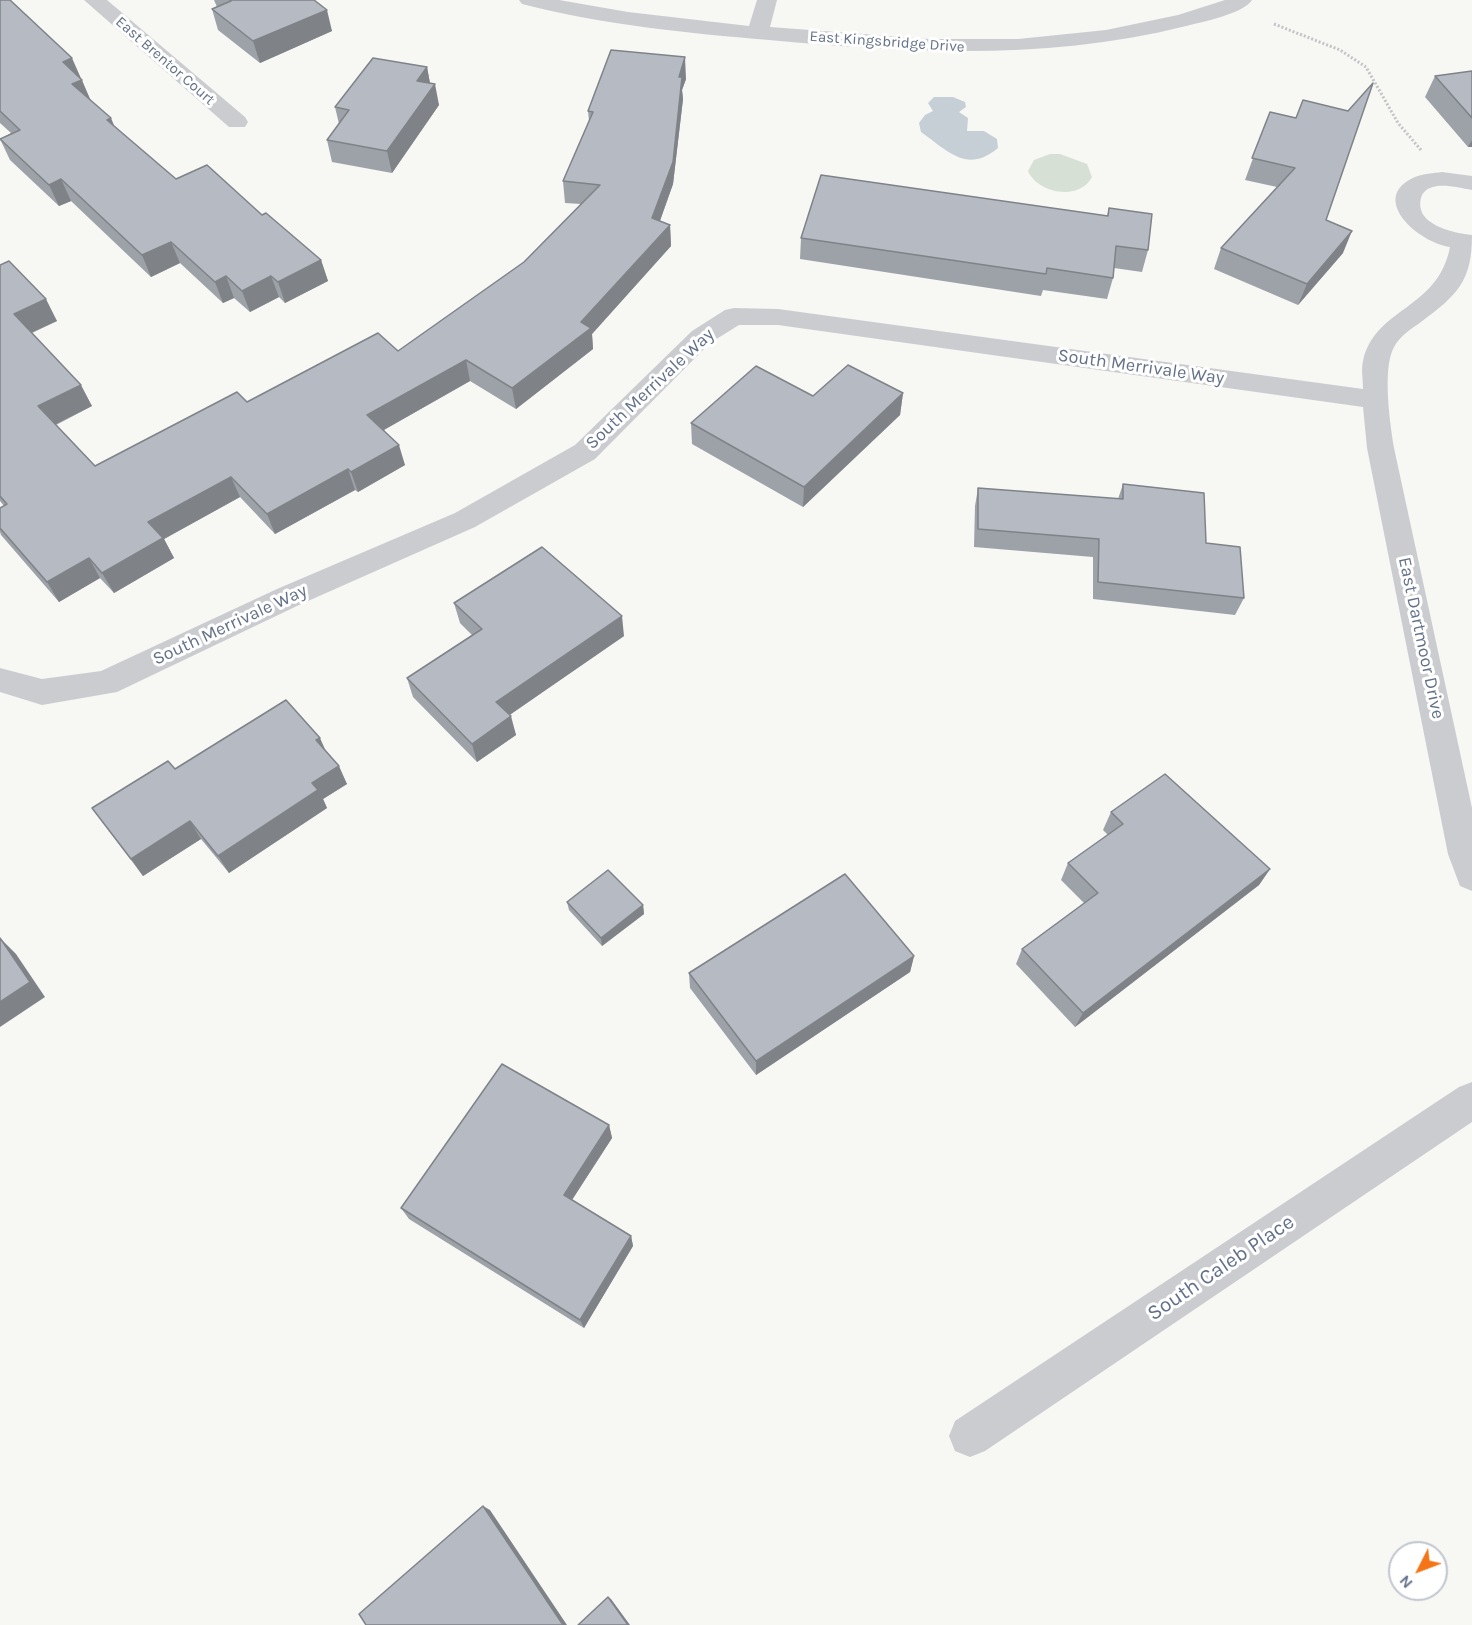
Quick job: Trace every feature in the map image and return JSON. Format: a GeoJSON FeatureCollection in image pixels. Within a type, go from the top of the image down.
{"type":"FeatureCollection","features":[{"type":"Feature","properties":{"kind":"street","name":"East Brentor Court"},"geometry":{"type":"LineString","coordinates":[[94,0],[237,122]]}},
{"type":"Feature","properties":{"kind":"street","name":"East Kingsbridge Drive"},"geometry":{"type":"LineString","coordinates":[[529,0],[589,13],[692,27],[929,47],[1056,45],[1191,20],[1242,0]]}},
{"type":"Feature","properties":{"kind":"street"},"geometry":{"type":"LineString","coordinates":[[758,33],[767,0]]}},
{"type":"Feature","properties":{"kind":"street"},"geometry":{"type":"LineString","coordinates":[[1467,243],[1441,237],[1423,228],[1410,216],[1406,203],[1410,191],[1421,183],[1438,179],[1472,183]]}},
{"type":"Feature","properties":{"kind":"street","name":"East Dartmoor Drive"},"geometry":{"type":"LineString","coordinates":[[1467,243],[1462,263],[1450,285],[1394,332],[1376,359],[1376,436],[1386,470],[1465,854],[1472,876]]}},
{"type":"Feature","properties":{"kind":"street","name":"South Merrivale Way"},"geometry":{"type":"LineString","coordinates":[[0,680],[42,692],[106,683],[288,597],[465,520],[585,452],[701,337],[734,316],[778,316],[1376,400]]}},
{"type":"Feature","properties":{"kind":"street","name":"South Caleb Place"},"geometry":{"type":"LineString","coordinates":[[970,1436],[1472,1100]]}},
{"type":"Feature","properties":{"kind":"path"},"geometry":{"type":"LineString","coordinates":[[1274,24],[1340,50],[1366,67],[1398,123],[1424,153]]}},
{"type":"Feature","properties":{"kind":"shaded area"},"geometry":{"type":"Polygon","coordinates":[[[934,97],[953,97],[965,102],[966,107],[959,112],[968,118],[967,131],[984,131],[997,139],[998,148],[987,156],[967,159],[949,152],[921,132],[919,123],[925,115],[933,111],[928,103],[934,97]]]}},
{"type":"Feature","properties":{"kind":"shaded area"},"geometry":{"type":"Polygon","coordinates":[[[1050,154],[1060,154],[1087,164],[1092,177],[1086,185],[1069,192],[1059,192],[1033,179],[1028,171],[1034,160],[1050,154]]]}},
{"type":"Feature","properties":{"kind":"building"},"geometry":{"type":"Polygon","coordinates":[[[0,0],[10,0],[72,58],[63,62],[82,80],[72,84],[111,118],[107,120],[176,179],[207,165],[262,215],[266,213],[321,260],[278,282],[271,276],[242,291],[226,276],[215,282],[171,242],[142,255],[61,179],[49,185],[0,139],[20,130],[0,111],[0,0]]]}},
{"type":"Feature","properties":{"kind":"building"},"geometry":{"type":"Polygon","coordinates":[[[230,0],[314,0],[327,10],[253,41],[212,9],[230,0]]]}},
{"type":"Feature","properties":{"kind":"building"},"geometry":{"type":"Polygon","coordinates":[[[611,50],[685,57],[679,77],[682,77],[673,162],[652,218],[670,225],[581,322],[591,328],[512,388],[466,360],[367,415],[399,445],[351,472],[348,469],[267,514],[231,477],[148,522],[163,538],[102,573],[89,558],[47,582],[0,528],[0,508],[7,504],[0,496],[0,265],[9,261],[46,299],[14,314],[81,385],[38,406],[95,466],[237,392],[247,402],[378,333],[398,351],[524,262],[600,185],[563,181],[593,112],[588,111],[611,50]]]}},
{"type":"Feature","properties":{"kind":"building"},"geometry":{"type":"Polygon","coordinates":[[[373,58],[427,67],[417,81],[435,84],[387,151],[327,140],[349,110],[335,107],[373,58]]]}},
{"type":"Feature","properties":{"kind":"building"},"geometry":{"type":"Polygon","coordinates":[[[1472,71],[1472,118],[1435,76],[1472,71]]]}},
{"type":"Feature","properties":{"kind":"building"},"geometry":{"type":"Polygon","coordinates":[[[1373,83],[1326,220],[1352,231],[1307,284],[1221,248],[1295,168],[1252,158],[1270,112],[1296,118],[1303,100],[1348,111],[1373,83]]]}},
{"type":"Feature","properties":{"kind":"building"},"geometry":{"type":"Polygon","coordinates":[[[821,175],[1108,216],[1109,208],[1152,214],[1148,250],[1116,246],[1113,278],[1047,268],[1046,274],[801,238],[821,175]]]}},
{"type":"Feature","properties":{"kind":"building"},"geometry":{"type":"Polygon","coordinates":[[[848,365],[903,393],[804,487],[691,423],[756,366],[813,396],[848,365]]]}},
{"type":"Feature","properties":{"kind":"building"},"geometry":{"type":"Polygon","coordinates":[[[1123,484],[1204,493],[1206,543],[1240,547],[1244,598],[1098,582],[1099,539],[978,529],[978,488],[1123,499],[1123,484]]]}},
{"type":"Feature","properties":{"kind":"building"},"geometry":{"type":"Polygon","coordinates":[[[542,547],[622,616],[496,702],[511,716],[472,744],[407,678],[482,629],[454,603],[542,547]]]}},
{"type":"Feature","properties":{"kind":"building"},"geometry":{"type":"Polygon","coordinates":[[[286,700],[320,738],[316,740],[339,766],[312,783],[318,790],[218,856],[190,821],[131,859],[92,808],[168,761],[175,769],[286,700]]]}},
{"type":"Feature","properties":{"kind":"building"},"geometry":{"type":"Polygon","coordinates":[[[1165,774],[1270,869],[1083,1013],[1022,949],[1098,893],[1068,863],[1123,824],[1111,812],[1165,774]]]}},
{"type":"Feature","properties":{"kind":"building"},"geometry":{"type":"Polygon","coordinates":[[[608,870],[643,905],[601,938],[567,902],[608,870]]]}},
{"type":"Feature","properties":{"kind":"building"},"geometry":{"type":"Polygon","coordinates":[[[845,874],[914,956],[756,1061],[689,973],[845,874]]]}},
{"type":"Feature","properties":{"kind":"building"},"geometry":{"type":"Polygon","coordinates":[[[0,938],[30,982],[0,1002],[0,938]]]}},
{"type":"Feature","properties":{"kind":"building"},"geometry":{"type":"Polygon","coordinates":[[[502,1064],[609,1125],[564,1195],[631,1236],[580,1320],[401,1208],[502,1064]]]}},
{"type":"Feature","properties":{"kind":"building"},"geometry":{"type":"Polygon","coordinates":[[[483,1506],[563,1625],[366,1625],[359,1614],[483,1506]]]}},
{"type":"Feature","properties":{"kind":"building"},"geometry":{"type":"Polygon","coordinates":[[[608,1597],[628,1625],[578,1625],[608,1597]]]}}]}
